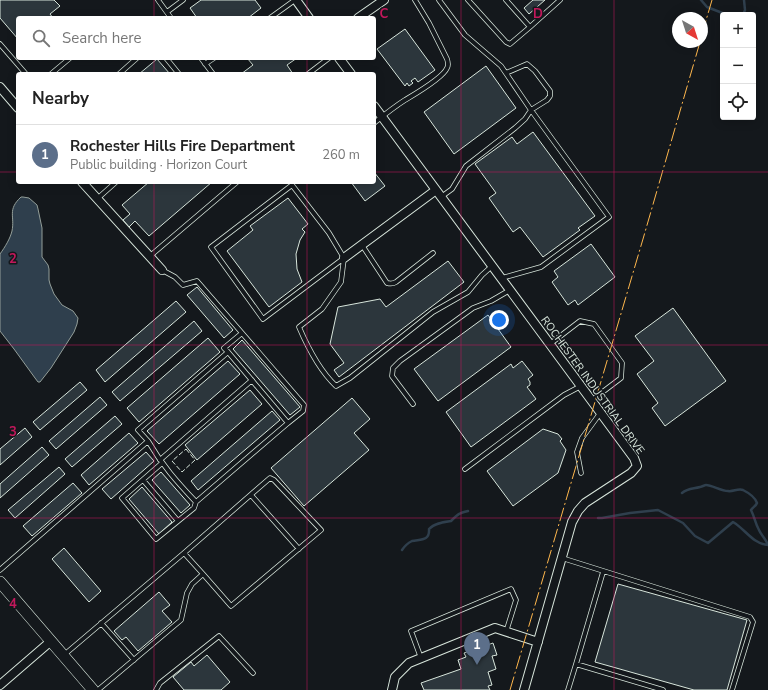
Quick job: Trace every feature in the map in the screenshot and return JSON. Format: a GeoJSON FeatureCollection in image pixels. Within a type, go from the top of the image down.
{"type":"FeatureCollection","features":[{"type":"Feature","properties":{"kind":"main road"},"geometry":{"type":"LineString","coordinates":[[0,582],[92,690]]}},
{"type":"Feature","properties":{"kind":"street"},"geometry":{"type":"LineString","coordinates":[[361,16],[384,0]]}},
{"type":"Feature","properties":{"kind":"street"},"geometry":{"type":"LineString","coordinates":[[299,1],[308,16]]}},
{"type":"Feature","properties":{"kind":"street"},"geometry":{"type":"LineString","coordinates":[[340,60],[350,72]]}},
{"type":"Feature","properties":{"kind":"street"},"geometry":{"type":"LineString","coordinates":[[0,87],[16,104]]}},
{"type":"Feature","properties":{"kind":"street","name":"ROCHESTER INDUSTRIAL DRIVE"},"geometry":{"type":"LineString","coordinates":[[376,109],[601,412],[634,458],[637,466],[631,473],[585,503],[578,511],[572,522],[524,690]]}},
{"type":"Feature","properties":{"kind":"street"},"geometry":{"type":"LineString","coordinates":[[84,184],[162,270]]}},
{"type":"Feature","properties":{"kind":"street"},"geometry":{"type":"LineString","coordinates":[[344,258],[439,194]]}},
{"type":"Feature","properties":{"kind":"street"},"geometry":{"type":"LineString","coordinates":[[392,690],[395,677],[410,663],[495,628],[538,642]]}},
{"type":"Feature","properties":{"kind":"street"},"geometry":{"type":"LineString","coordinates":[[0,685],[51,641]]}},
{"type":"Feature","properties":{"kind":"lane"},"geometry":{"type":"LineString","coordinates":[[158,0],[170,16]]}},
{"type":"Feature","properties":{"kind":"lane"},"geometry":{"type":"LineString","coordinates":[[167,12],[183,0]]}},
{"type":"Feature","properties":{"kind":"lane"},"geometry":{"type":"LineString","coordinates":[[376,122],[404,101],[419,93],[442,75],[447,69],[447,59],[429,23],[415,0]]}},
{"type":"Feature","properties":{"kind":"lane"},"geometry":{"type":"LineString","coordinates":[[439,0],[465,35],[501,66],[609,217],[541,266],[502,278]]}},
{"type":"Feature","properties":{"kind":"lane"},"geometry":{"type":"LineString","coordinates":[[468,0],[506,42],[510,44],[560,0]]}},
{"type":"Feature","properties":{"kind":"lane"},"geometry":{"type":"LineString","coordinates":[[506,0],[530,27]]}},
{"type":"Feature","properties":{"kind":"lane"},"geometry":{"type":"LineString","coordinates":[[509,4],[513,0]]}},
{"type":"Feature","properties":{"kind":"lane"},"geometry":{"type":"LineString","coordinates":[[273,16],[299,1]]}},
{"type":"Feature","properties":{"kind":"lane"},"geometry":{"type":"LineString","coordinates":[[0,44],[24,72]]}},
{"type":"Feature","properties":{"kind":"lane"},"geometry":{"type":"LineString","coordinates":[[53,72],[68,60]]}},
{"type":"Feature","properties":{"kind":"lane"},"geometry":{"type":"LineString","coordinates":[[121,72],[135,60]]}},
{"type":"Feature","properties":{"kind":"lane"},"geometry":{"type":"LineString","coordinates":[[168,60],[177,72]]}},
{"type":"Feature","properties":{"kind":"lane"},"geometry":{"type":"LineString","coordinates":[[203,60],[212,72]]}},
{"type":"Feature","properties":{"kind":"lane"},"geometry":{"type":"LineString","coordinates":[[206,64],[211,60]]}},
{"type":"Feature","properties":{"kind":"lane"},"geometry":{"type":"LineString","coordinates":[[311,72],[326,60]]}},
{"type":"Feature","properties":{"kind":"lane"},"geometry":{"type":"LineString","coordinates":[[439,194],[452,189],[466,166],[515,128],[525,119],[531,110],[547,100],[550,96],[550,91],[535,71],[527,64],[506,73]]}},
{"type":"Feature","properties":{"kind":"lane"},"geometry":{"type":"LineString","coordinates":[[97,199],[114,184]]}},
{"type":"Feature","properties":{"kind":"lane"},"geometry":{"type":"LineString","coordinates":[[150,256],[235,184]]}},
{"type":"Feature","properties":{"kind":"lane"},"geometry":{"type":"LineString","coordinates":[[344,258],[263,319],[211,247],[292,185],[329,233],[344,258],[341,282],[322,308],[299,327],[312,355],[327,378],[336,386],[350,378],[433,312],[468,292],[482,275],[492,266]]}},
{"type":"Feature","properties":{"kind":"lane"},"geometry":{"type":"LineString","coordinates":[[362,245],[387,283],[390,284],[396,282],[433,253]]}},
{"type":"Feature","properties":{"kind":"lane"},"geometry":{"type":"LineString","coordinates":[[162,270],[176,277],[183,285],[197,281],[304,405],[303,412],[288,422],[196,502],[194,508],[156,539],[122,498],[252,380]]}},
{"type":"Feature","properties":{"kind":"lane"},"geometry":{"type":"LineString","coordinates":[[413,404],[392,376],[393,368],[400,361],[473,308],[491,301],[510,290]]}},
{"type":"Feature","properties":{"kind":"lane"},"geometry":{"type":"LineString","coordinates":[[550,344],[580,322],[594,324],[622,363],[621,378],[592,400]]}},
{"type":"Feature","properties":{"kind":"lane"},"geometry":{"type":"LineString","coordinates":[[242,333],[224,348],[288,422]]}},
{"type":"Feature","properties":{"kind":"lane"},"geometry":{"type":"LineString","coordinates":[[196,502],[176,480],[148,441],[138,430],[228,352]]}},
{"type":"Feature","properties":{"kind":"lane"},"geometry":{"type":"LineString","coordinates":[[465,469],[564,395],[582,386]]}},
{"type":"Feature","properties":{"kind":"lane"},"geometry":{"type":"LineString","coordinates":[[581,473],[577,452],[582,438],[601,412]]}},
{"type":"Feature","properties":{"kind":"lane"},"geometry":{"type":"LineString","coordinates":[[0,570],[148,441]]}},
{"type":"Feature","properties":{"kind":"lane"},"geometry":{"type":"LineString","coordinates":[[63,656],[270,478],[274,480],[321,530],[231,606],[184,553]]}},
{"type":"Feature","properties":{"kind":"lane"},"geometry":{"type":"LineString","coordinates":[[143,480],[178,521]]}},
{"type":"Feature","properties":{"kind":"lane"},"geometry":{"type":"LineString","coordinates":[[251,494],[299,549]]}},
{"type":"Feature","properties":{"kind":"lane"},"geometry":{"type":"LineString","coordinates":[[562,558],[750,618],[753,622],[732,690]]}},
{"type":"Feature","properties":{"kind":"lane"},"geometry":{"type":"LineString","coordinates":[[568,690],[603,572]]}},
{"type":"Feature","properties":{"kind":"lane"},"geometry":{"type":"LineString","coordinates":[[98,690],[181,620],[187,593],[192,584],[203,574]]}},
{"type":"Feature","properties":{"kind":"lane"},"geometry":{"type":"LineString","coordinates":[[421,658],[411,631],[511,589],[516,600],[506,632]]}},
{"type":"Feature","properties":{"kind":"lane"},"geometry":{"type":"LineString","coordinates":[[101,623],[134,660]]}},
{"type":"Feature","properties":{"kind":"lane"},"geometry":{"type":"LineString","coordinates":[[156,690],[160,684],[219,636],[253,674]]}},
{"type":"Feature","properties":{"kind":"lane"},"geometry":{"type":"LineString","coordinates":[[576,664],[663,690]]}},
{"type":"Feature","properties":{"kind":"water"},"geometry":{"type":"Polygon","coordinates":[[[21,197],[29,198],[37,205],[42,228],[42,257],[48,265],[49,280],[54,294],[62,305],[73,311],[78,318],[74,332],[51,368],[40,382],[38,382],[0,331],[0,254],[12,231],[12,213],[14,206],[21,197]]]}},
{"type":"Feature","properties":{"kind":"building"},"geometry":{"type":"Polygon","coordinates":[[[0,0],[54,0],[60,6],[50,14],[52,16],[16,16],[16,37],[0,18],[0,0]]]}},
{"type":"Feature","properties":{"kind":"building"},"geometry":{"type":"Polygon","coordinates":[[[201,0],[255,0],[261,8],[251,16],[196,16],[190,8],[201,0]]]}},
{"type":"Feature","properties":{"kind":"building"},"geometry":{"type":"Polygon","coordinates":[[[533,0],[545,0],[529,14],[524,8],[533,0]]]}},
{"type":"Feature","properties":{"kind":"building"},"geometry":{"type":"Polygon","coordinates":[[[405,29],[435,70],[418,82],[415,78],[411,81],[413,83],[409,86],[407,83],[405,86],[377,49],[405,29]]]}},
{"type":"Feature","properties":{"kind":"building"},"geometry":{"type":"Polygon","coordinates":[[[156,60],[158,60],[168,72],[141,72],[156,60]]]}},
{"type":"Feature","properties":{"kind":"building"},"geometry":{"type":"Polygon","coordinates":[[[249,60],[294,60],[287,65],[292,72],[244,72],[253,65],[249,60]]]}},
{"type":"Feature","properties":{"kind":"building"},"geometry":{"type":"Polygon","coordinates":[[[486,66],[516,108],[454,154],[424,112],[486,66]]]}},
{"type":"Feature","properties":{"kind":"building"},"geometry":{"type":"Polygon","coordinates":[[[533,132],[595,216],[578,228],[580,230],[543,257],[520,227],[513,232],[489,198],[496,193],[475,164],[512,137],[517,144],[533,132]]]}},
{"type":"Feature","properties":{"kind":"building"},"geometry":{"type":"Polygon","coordinates":[[[376,175],[385,186],[365,201],[352,184],[376,184],[376,175]]]}},
{"type":"Feature","properties":{"kind":"building"},"geometry":{"type":"Polygon","coordinates":[[[147,184],[210,184],[149,236],[135,221],[129,227],[123,220],[130,214],[122,205],[147,184]]]}},
{"type":"Feature","properties":{"kind":"building"},"geometry":{"type":"Polygon","coordinates":[[[288,198],[308,224],[302,229],[305,232],[300,240],[296,254],[297,269],[302,282],[269,307],[227,251],[253,230],[250,226],[288,198]]]}},
{"type":"Feature","properties":{"kind":"building"},"geometry":{"type":"Polygon","coordinates":[[[591,244],[615,277],[578,305],[575,300],[568,305],[552,282],[558,277],[554,271],[591,244]]]}},
{"type":"Feature","properties":{"kind":"building"},"geometry":{"type":"Polygon","coordinates":[[[448,261],[464,282],[339,377],[334,370],[344,363],[330,344],[338,307],[380,299],[386,307],[448,261]]]}},
{"type":"Feature","properties":{"kind":"building"},"geometry":{"type":"Polygon","coordinates":[[[197,287],[233,330],[224,338],[187,295],[197,287]]]}},
{"type":"Feature","properties":{"kind":"building"},"geometry":{"type":"Polygon","coordinates":[[[176,301],[186,312],[105,382],[96,370],[176,301]]]}},
{"type":"Feature","properties":{"kind":"building"},"geometry":{"type":"Polygon","coordinates":[[[673,308],[726,381],[665,426],[652,408],[658,403],[637,374],[654,361],[635,336],[673,308]]]}},
{"type":"Feature","properties":{"kind":"building"},"geometry":{"type":"Polygon","coordinates":[[[488,315],[511,347],[438,401],[414,369],[488,315]]]}},
{"type":"Feature","properties":{"kind":"building"},"geometry":{"type":"Polygon","coordinates":[[[194,321],[202,331],[120,401],[112,392],[194,321]]]}},
{"type":"Feature","properties":{"kind":"building"},"geometry":{"type":"Polygon","coordinates":[[[208,338],[220,352],[139,422],[127,408],[208,338]]]}},
{"type":"Feature","properties":{"kind":"building"},"geometry":{"type":"Polygon","coordinates":[[[242,340],[300,407],[290,415],[233,349],[242,340]]]}},
{"type":"Feature","properties":{"kind":"building"},"geometry":{"type":"Polygon","coordinates":[[[228,361],[240,374],[159,444],[147,431],[228,361]]]}},
{"type":"Feature","properties":{"kind":"building"},"geometry":{"type":"Polygon","coordinates":[[[522,361],[533,375],[528,379],[530,385],[527,387],[536,399],[471,447],[446,412],[511,364],[513,368],[522,361]]]}},
{"type":"Feature","properties":{"kind":"building"},"geometry":{"type":"Polygon","coordinates":[[[80,382],[87,390],[40,430],[33,422],[80,382]]]}},
{"type":"Feature","properties":{"kind":"building"},"geometry":{"type":"Polygon","coordinates":[[[250,390],[262,404],[197,460],[185,445],[250,390]]]}},
{"type":"Feature","properties":{"kind":"building"},"geometry":{"type":"Polygon","coordinates":[[[100,397],[107,405],[56,449],[49,441],[100,397]]]}},
{"type":"Feature","properties":{"kind":"building"},"geometry":{"type":"Polygon","coordinates":[[[352,398],[370,419],[354,433],[369,450],[304,506],[271,468],[352,398]]]}},
{"type":"Feature","properties":{"kind":"building"},"geometry":{"type":"Polygon","coordinates":[[[272,411],[280,420],[198,490],[191,481],[272,411]]]}},
{"type":"Feature","properties":{"kind":"building"},"geometry":{"type":"Polygon","coordinates":[[[115,416],[122,424],[72,467],[65,459],[115,416]]]}},
{"type":"Feature","properties":{"kind":"building"},"geometry":{"type":"Polygon","coordinates":[[[25,428],[32,437],[0,465],[0,449],[25,428]]]}},
{"type":"Feature","properties":{"kind":"building"},"geometry":{"type":"Polygon","coordinates":[[[543,429],[558,434],[562,439],[560,441],[566,450],[558,473],[513,506],[487,471],[543,429]]]}},
{"type":"Feature","properties":{"kind":"building"},"geometry":{"type":"Polygon","coordinates":[[[129,433],[138,443],[89,485],[81,475],[129,433]]]}},
{"type":"Feature","properties":{"kind":"building"},"geometry":{"type":"Polygon","coordinates":[[[42,447],[49,455],[0,498],[0,484],[42,447]]]}},
{"type":"Feature","properties":{"kind":"building"},"geometry":{"type":"Polygon","coordinates":[[[146,452],[154,461],[111,499],[102,489],[146,452]]]}},
{"type":"Feature","properties":{"kind":"building"},"geometry":{"type":"Polygon","coordinates":[[[59,467],[65,474],[15,518],[8,510],[59,467]]]}},
{"type":"Feature","properties":{"kind":"building"},"geometry":{"type":"Polygon","coordinates":[[[161,472],[190,505],[181,513],[152,480],[161,472]]]}},
{"type":"Feature","properties":{"kind":"building"},"geometry":{"type":"Polygon","coordinates":[[[73,483],[82,493],[32,536],[23,526],[73,483]]]}},
{"type":"Feature","properties":{"kind":"building"},"geometry":{"type":"Polygon","coordinates":[[[142,487],[172,522],[159,534],[129,499],[142,487]]]}},
{"type":"Feature","properties":{"kind":"building"},"geometry":{"type":"Polygon","coordinates":[[[64,548],[101,591],[89,602],[52,559],[64,548]]]}},
{"type":"Feature","properties":{"kind":"building"},"geometry":{"type":"Polygon","coordinates":[[[618,584],[747,620],[727,690],[694,690],[595,662],[618,584]]]}},
{"type":"Feature","properties":{"kind":"building"},"geometry":{"type":"Polygon","coordinates":[[[159,592],[170,605],[162,611],[172,622],[138,651],[126,637],[122,640],[114,631],[159,592]]]}},
{"type":"Feature","properties":{"kind":"building"},"geometry":{"type":"Polygon","coordinates":[[[493,643],[497,655],[492,656],[496,669],[488,672],[492,685],[488,686],[490,690],[424,690],[421,683],[461,669],[458,660],[466,657],[464,653],[493,643]]]}},
{"type":"Feature","properties":{"kind":"building"},"geometry":{"type":"Polygon","coordinates":[[[207,655],[230,682],[221,690],[184,690],[173,677],[191,662],[194,666],[207,655]]]}},
{"type":"Feature","properties":{"kind":"waterway"},"geometry":{"type":"LineString","coordinates":[[701,0],[707,7],[720,12]]}},
{"type":"Feature","properties":{"kind":"waterway"},"geometry":{"type":"LineString","coordinates":[[744,0],[744,12]]}},
{"type":"Feature","properties":{"kind":"waterway"},"geometry":{"type":"LineString","coordinates":[[682,493],[688,489],[706,485],[725,491],[743,490],[747,492],[757,503],[751,510],[761,534],[768,545]]}},
{"type":"Feature","properties":{"kind":"waterway"},"geometry":{"type":"LineString","coordinates":[[598,518],[658,510],[683,523],[695,536],[708,543],[733,522],[753,539],[768,545]]}},
{"type":"Feature","properties":{"kind":"waterway"},"geometry":{"type":"LineString","coordinates":[[402,550],[412,541],[426,538],[428,536],[429,529],[434,525],[451,521],[459,514],[468,511]]}},
{"type":"Feature","properties":{"kind":"fence"},"geometry":{"type":"LineString","coordinates":[[186,449],[195,460],[182,472],[172,461],[186,449]]}},
{"type":"Feature","properties":{"kind":"power"},"geometry":{"type":"LineString","coordinates":[[708,14],[712,0]]}},
{"type":"Feature","properties":{"kind":"power"},"geometry":{"type":"LineString","coordinates":[[510,690],[698,48]]}},
{"type":"Feature","properties":{"kind":"place","name":"Rochester Hills Fire Department"},"geometry":{"type":"Point","coordinates":[477,665]}}]}
